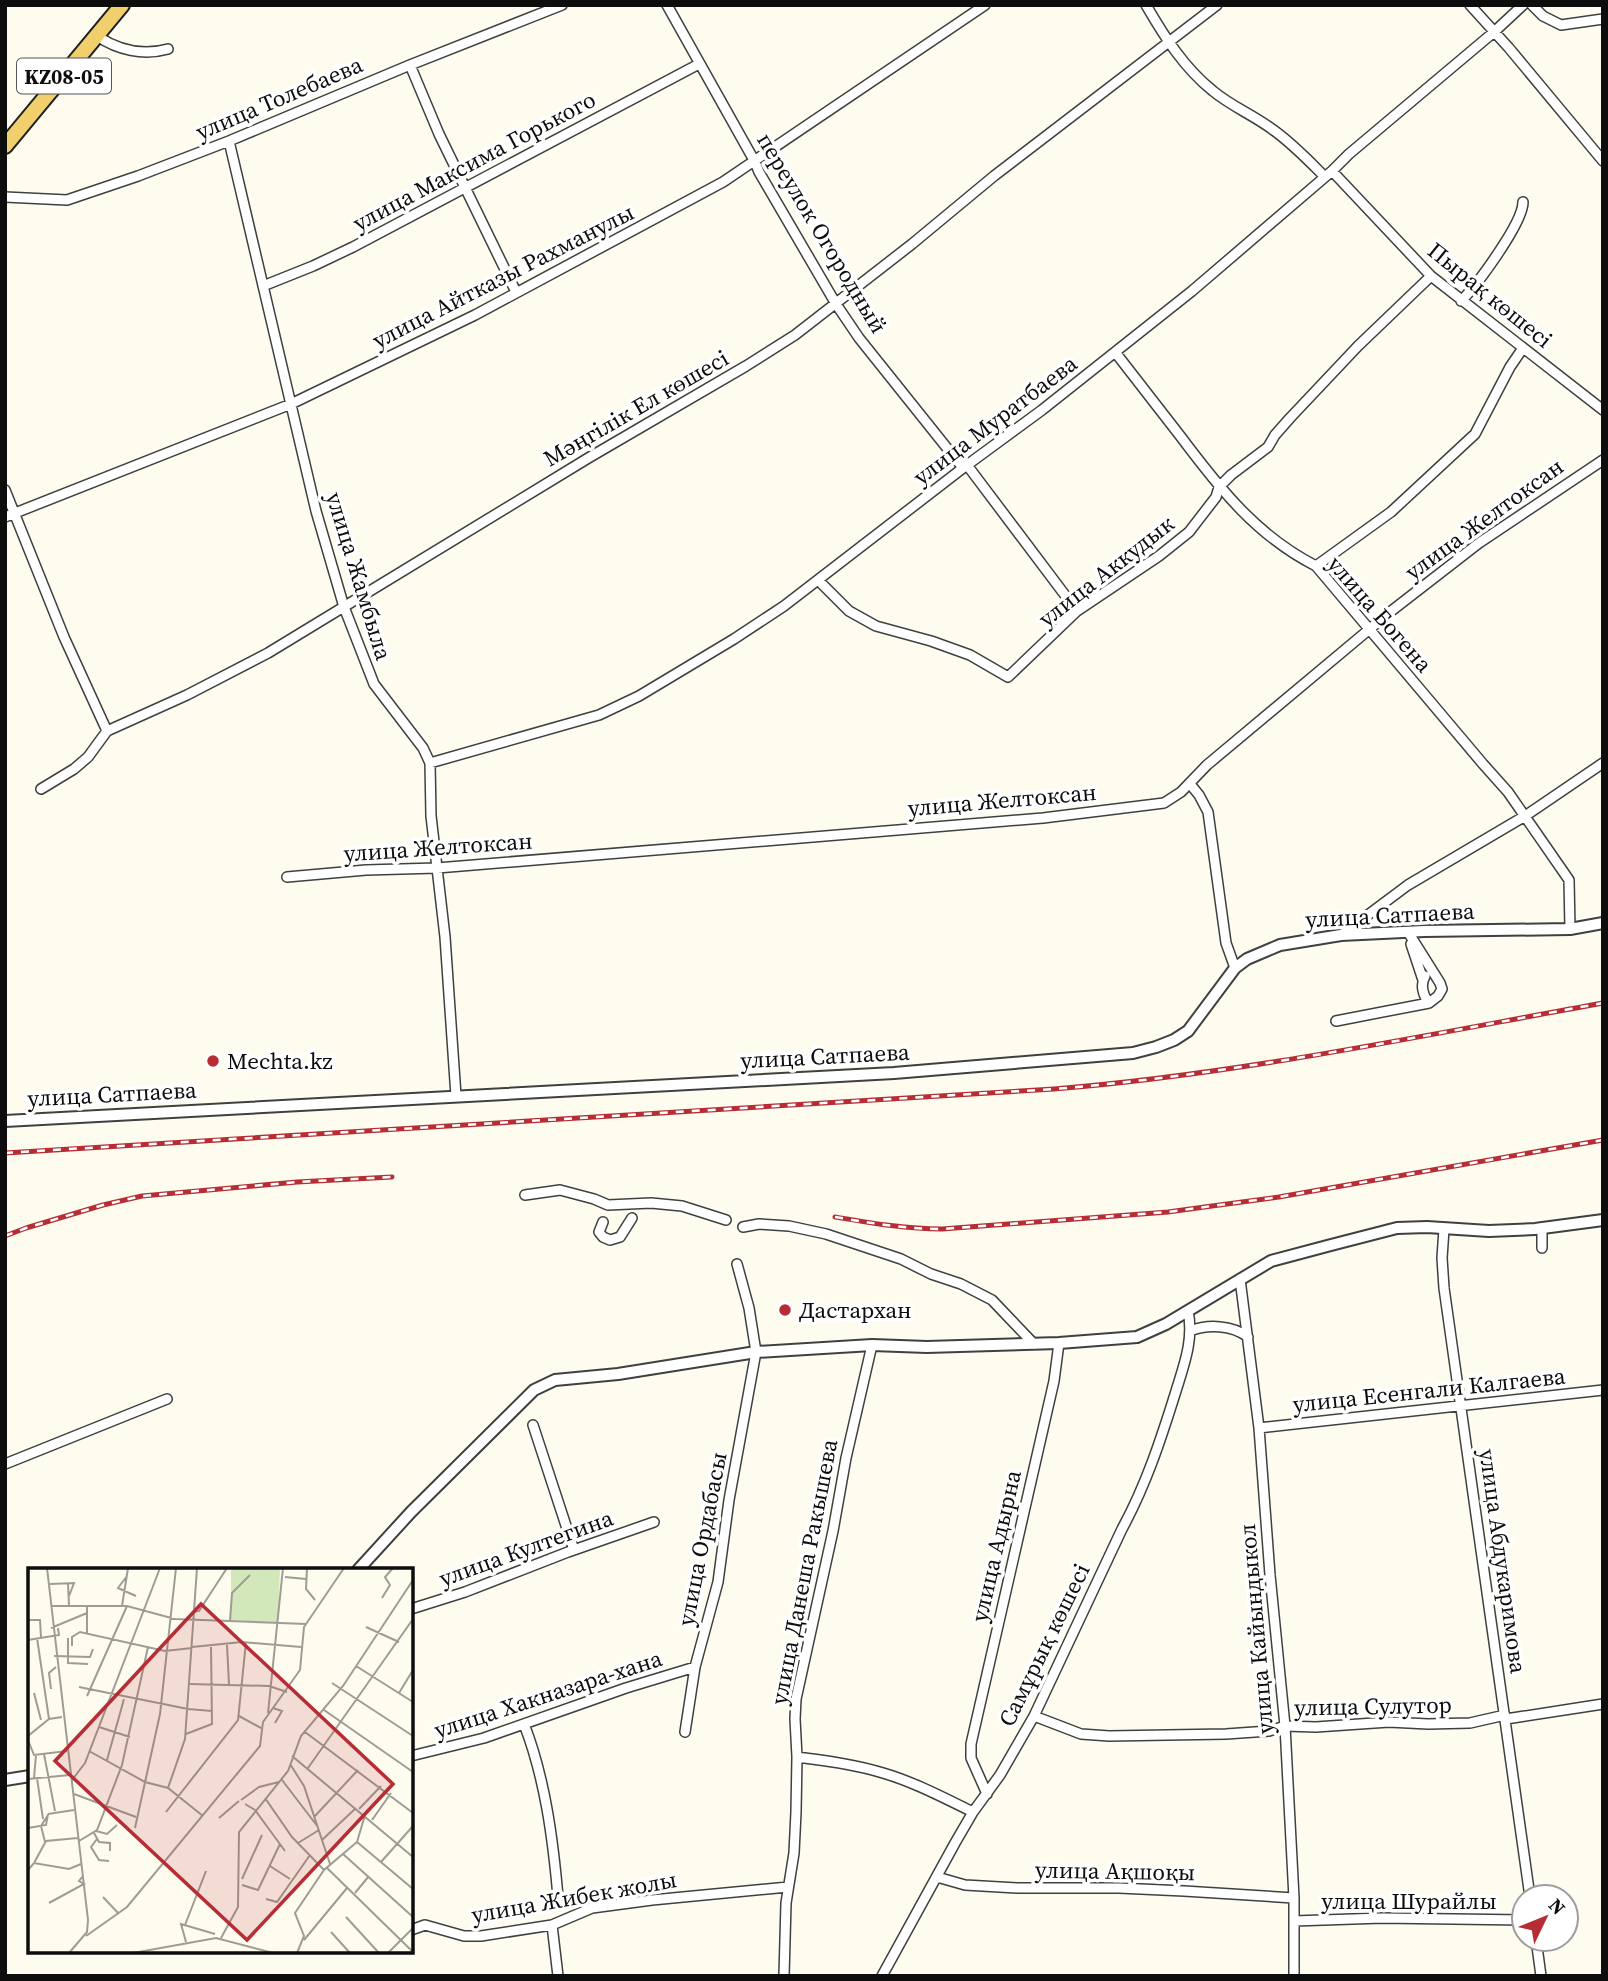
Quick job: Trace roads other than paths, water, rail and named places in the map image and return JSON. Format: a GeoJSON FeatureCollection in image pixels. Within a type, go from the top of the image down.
{"type":"FeatureCollection","features":[{"type":"Feature","properties":{"kind":"main road","name":"KZ08-05"},"geometry":{"type":"LineString","coordinates":[[5,146],[97,36],[114,8]]}},
{"type":"Feature","properties":{"kind":"street","name":"улица Толебаева"},"geometry":{"type":"LineString","coordinates":[[5,197],[67,200],[138,176],[562,5]]}},
{"type":"Feature","properties":{"kind":"street","name":"переулок Огородный"},"geometry":{"type":"LineString","coordinates":[[667,5],[836,304],[868,349],[965,466],[1077,611]]}},
{"type":"Feature","properties":{"kind":"street","name":"улица Айтказы Рахманулы"},"geometry":{"type":"LineString","coordinates":[[10,515],[291,404],[389,357],[685,204],[755,162],[985,5]]}},
{"type":"Feature","properties":{"kind":"street","name":"Пырақ көшесі"},"geometry":{"type":"LineString","coordinates":[[1146,5],[1168,42],[1212,90],[1236,108],[1271,128],[1328,174],[1431,276],[1603,410]]}},
{"type":"Feature","properties":{"kind":"street","name":"Мәңгілік Ел көшесі"},"geometry":{"type":"LineString","coordinates":[[41,789],[88,757],[107,731],[187,695],[268,653],[795,335],[994,176],[1217,5]]}},
{"type":"Feature","properties":{"kind":"street"},"geometry":{"type":"LineString","coordinates":[[1470,5],[1603,162]]}},
{"type":"Feature","properties":{"kind":"street","name":"улица Муратбаева"},"geometry":{"type":"LineString","coordinates":[[430,763],[609,711],[734,639],[784,606],[1042,410],[1192,291],[1523,5]]}},
{"type":"Feature","properties":{"kind":"street"},"geometry":{"type":"LineString","coordinates":[[1532,5],[1543,16],[1561,25],[1603,19]]}},
{"type":"Feature","properties":{"kind":"street"},"geometry":{"type":"LineString","coordinates":[[97,36],[127,50],[144,52],[168,49]]}},
{"type":"Feature","properties":{"kind":"street","name":"улица Максима Горького"},"geometry":{"type":"LineString","coordinates":[[264,286],[352,247],[699,64]]}},
{"type":"Feature","properties":{"kind":"street"},"geometry":{"type":"LineString","coordinates":[[410,65],[439,134],[516,292]]}},
{"type":"Feature","properties":{"kind":"street","name":"улица Жамбыла"},"geometry":{"type":"LineString","coordinates":[[229,141],[316,511],[344,607],[374,684],[423,748],[430,763]]}},
{"type":"Feature","properties":{"kind":"street"},"geometry":{"type":"LineString","coordinates":[[1461,301],[1472,290],[1521,215],[1523,202]]}},
{"type":"Feature","properties":{"kind":"street","name":"улица Аккудык"},"geometry":{"type":"LineString","coordinates":[[818,580],[849,611],[876,626],[970,655],[1008,677],[1077,611],[1159,556],[1189,532],[1216,497],[1219,487],[1268,447],[1275,435],[1358,346],[1431,276]]}},
{"type":"Feature","properties":{"kind":"street"},"geometry":{"type":"LineString","coordinates":[[1316,566],[1391,512],[1475,434],[1523,348]]}},
{"type":"Feature","properties":{"kind":"street","name":"улица Богена"},"geometry":{"type":"LineString","coordinates":[[1115,352],[1219,487],[1268,536],[1316,566],[1508,792],[1570,880],[1570,929]]}},
{"type":"Feature","properties":{"kind":"street","name":"улица Желтоксан"},"geometry":{"type":"LineString","coordinates":[[287,877],[366,870],[437,868],[1043,818],[1164,803],[1190,784],[1207,765],[1369,630],[1479,543],[1603,460]]}},
{"type":"Feature","properties":{"kind":"street"},"geometry":{"type":"LineString","coordinates":[[5,489],[10,515],[107,731]]}},
{"type":"Feature","properties":{"kind":"street"},"geometry":{"type":"LineString","coordinates":[[430,763],[431,816],[444,937],[456,1096]]}},
{"type":"Feature","properties":{"kind":"street"},"geometry":{"type":"LineString","coordinates":[[1341,935],[1408,885],[1525,816],[1603,763]]}},
{"type":"Feature","properties":{"kind":"street"},"geometry":{"type":"LineString","coordinates":[[1190,784],[1208,812],[1226,943],[1235,968]]}},
{"type":"Feature","properties":{"kind":"street","name":"улица Сатпаева"},"geometry":{"type":"LineString","coordinates":[[5,1121],[894,1073],[1133,1053],[1156,1048],[1188,1031],[1235,968],[1247,959],[1280,945],[1341,935],[1570,929],[1603,922]]}},
{"type":"Feature","properties":{"kind":"street"},"geometry":{"type":"LineString","coordinates":[[1336,1021],[1429,1003],[1438,996],[1442,989],[1440,983],[1408,932]]}},
{"type":"Feature","properties":{"kind":"street"},"geometry":{"type":"LineString","coordinates":[[1408,932],[1423,980],[1424,997],[1429,1003]]}},
{"type":"Feature","properties":{"kind":"street"},"geometry":{"type":"LineString","coordinates":[[1423,980],[1432,970]]}},
{"type":"Feature","properties":{"kind":"street"},"geometry":{"type":"LineString","coordinates":[[526,1195],[560,1191],[608,1205],[651,1203],[682,1206],[726,1220]]}},
{"type":"Feature","properties":{"kind":"street"},"geometry":{"type":"LineString","coordinates":[[603,1222],[599,1232],[610,1240],[620,1237],[632,1218]]}},
{"type":"Feature","properties":{"kind":"street"},"geometry":{"type":"LineString","coordinates":[[360,1568],[411,1512],[534,1390],[555,1380],[618,1374],[756,1352],[872,1345],[927,1347],[1034,1344],[1137,1337],[1188,1311],[1271,1261],[1357,1238],[1397,1228],[1489,1231],[1542,1228],[1603,1220]]}},
{"type":"Feature","properties":{"kind":"street"},"geometry":{"type":"LineString","coordinates":[[743,1227],[759,1224],[789,1226],[826,1234],[901,1259],[992,1300],[1034,1344]]}},
{"type":"Feature","properties":{"kind":"street"},"geometry":{"type":"LineString","coordinates":[[1542,1228],[1542,1248]]}},
{"type":"Feature","properties":{"kind":"street","name":"улица Абдукаримова"},"geometry":{"type":"LineString","coordinates":[[1444,1230],[1444,1288],[1528,1883]]}},
{"type":"Feature","properties":{"kind":"street","name":"улица Ордабасы"},"geometry":{"type":"LineString","coordinates":[[685,1732],[695,1667],[719,1582],[729,1500],[756,1352],[749,1308],[737,1264]]}},
{"type":"Feature","properties":{"kind":"street","name":"улица Кайындыкол"},"geometry":{"type":"LineString","coordinates":[[1240,1279],[1259,1428],[1285,1726],[1294,1898],[1294,1976]]}},
{"type":"Feature","properties":{"kind":"street","name":"Самұрық көшесі"},"geometry":{"type":"LineString","coordinates":[[882,1976],[973,1812],[1000,1775],[1034,1716],[1138,1500],[1159,1447],[1187,1353],[1190,1331],[1188,1311]]}},
{"type":"Feature","properties":{"kind":"street"},"geometry":{"type":"LineString","coordinates":[[1190,1331],[1220,1326],[1234,1329],[1248,1337]]}},
{"type":"Feature","properties":{"kind":"street","name":"улица Адырна"},"geometry":{"type":"LineString","coordinates":[[987,1794],[971,1758],[971,1744],[1054,1381],[1059,1343]]}},
{"type":"Feature","properties":{"kind":"street","name":"улица Данеша Ракышева"},"geometry":{"type":"LineString","coordinates":[[784,1976],[788,1887],[793,1853],[796,1699],[872,1345]]}},
{"type":"Feature","properties":{"kind":"street","name":"улица Есенгали Калгаева"},"geometry":{"type":"LineString","coordinates":[[1259,1428],[1603,1390]]}},
{"type":"Feature","properties":{"kind":"street"},"geometry":{"type":"LineString","coordinates":[[5,1464],[167,1399]]}},
{"type":"Feature","properties":{"kind":"street"},"geometry":{"type":"LineString","coordinates":[[533,1425],[575,1550]]}},
{"type":"Feature","properties":{"kind":"street","name":"улица Култегина"},"geometry":{"type":"LineString","coordinates":[[413,1608],[465,1592],[654,1522]]}},
{"type":"Feature","properties":{"kind":"street","name":"улица Хакназара-хана"},"geometry":{"type":"LineString","coordinates":[[413,1756],[484,1738],[695,1667]]}},
{"type":"Feature","properties":{"kind":"street","name":"улица Сулутор"},"geometry":{"type":"LineString","coordinates":[[1034,1716],[1081,1734],[1226,1734],[1269,1731],[1285,1726],[1316,1727],[1389,1722],[1470,1723],[1603,1704]]}},
{"type":"Feature","properties":{"kind":"street"},"geometry":{"type":"LineString","coordinates":[[524,1724],[535,1752],[553,1849],[558,1897]]}},
{"type":"Feature","properties":{"kind":"street"},"geometry":{"type":"LineString","coordinates":[[796,1757],[846,1763],[884,1773],[926,1789],[973,1812]]}},
{"type":"Feature","properties":{"kind":"street"},"geometry":{"type":"LineString","coordinates":[[5,1780],[28,1776]]}},
{"type":"Feature","properties":{"kind":"street","name":"улица Ақшоқы"},"geometry":{"type":"LineString","coordinates":[[937,1877],[965,1885],[1119,1888],[1294,1898]]}},
{"type":"Feature","properties":{"kind":"street","name":"улица Жибек жолы"},"geometry":{"type":"LineString","coordinates":[[413,1929],[425,1925],[464,1936],[481,1936],[552,1925],[592,1908],[788,1887]]}},
{"type":"Feature","properties":{"kind":"street","name":"улица Шурайлы"},"geometry":{"type":"LineString","coordinates":[[1294,1921],[1382,1918],[1510,1920]]}},
{"type":"Feature","properties":{"kind":"street"},"geometry":{"type":"LineString","coordinates":[[552,1925],[558,1976]]}},
{"type":"Feature","properties":{"kind":"street"},"geometry":{"type":"LineString","coordinates":[[1538,1953],[1541,1976]]}},
{"type":"Feature","properties":{"kind":"railway"},"geometry":{"type":"LineString","coordinates":[[5,1153],[1054,1089],[1261,1064],[1603,1003]]}},
{"type":"Feature","properties":{"kind":"railway"},"geometry":{"type":"LineString","coordinates":[[835,1217],[901,1227],[942,1229],[1168,1212],[1279,1197],[1603,1140]]}},
{"type":"Feature","properties":{"kind":"railway"},"geometry":{"type":"LineString","coordinates":[[5,1236],[103,1205],[142,1196],[297,1182],[392,1177]]}},
{"type":"Feature","properties":{"kind":"place","name":"Mechta.kz"},"geometry":{"type":"Point","coordinates":[213,1061]}},
{"type":"Feature","properties":{"kind":"place","name":"Дастархан"},"geometry":{"type":"Point","coordinates":[785,1310]}}]}
